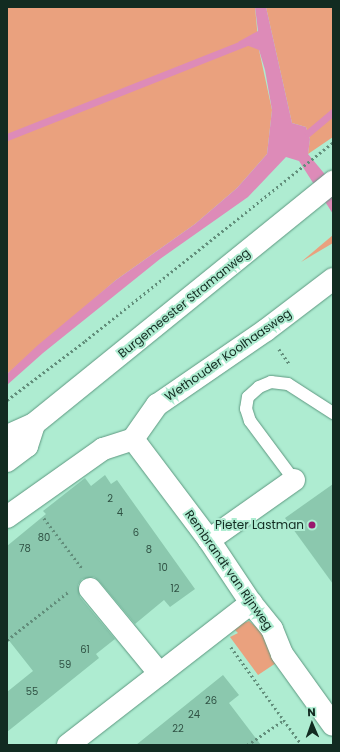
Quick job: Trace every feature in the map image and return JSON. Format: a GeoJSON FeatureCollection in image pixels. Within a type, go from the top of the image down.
{"type":"FeatureCollection","features":[{"type":"Feature","properties":{"kind":"street","name":"Burgemeester Stramanweg"},"geometry":{"type":"LineString","coordinates":[[7,436],[34,424],[333,182]]}},
{"type":"Feature","properties":{"kind":"street","name":"Wethouder Koolhaasweg"},"geometry":{"type":"LineString","coordinates":[[132,439],[157,405],[266,330],[333,279]]}},
{"type":"Feature","properties":{"kind":"street"},"geometry":{"type":"LineString","coordinates":[[7,462],[27,446],[34,424]]}},
{"type":"Feature","properties":{"kind":"street"},"geometry":{"type":"LineString","coordinates":[[7,517],[30,499],[103,449],[132,439]]}},
{"type":"Feature","properties":{"kind":"street","name":"Rembrandt van Rijnweg"},"geometry":{"type":"LineString","coordinates":[[132,439],[209,540],[251,603],[272,629],[282,654],[332,720]]}},
{"type":"Feature","properties":{"kind":"street"},"geometry":{"type":"LineString","coordinates":[[209,540],[294,480]]}},
{"type":"Feature","properties":{"kind":"street"},"geometry":{"type":"LineString","coordinates":[[81,583],[160,674]]}},
{"type":"Feature","properties":{"kind":"street"},"geometry":{"type":"LineString","coordinates":[[68,745],[251,603]]}},
{"type":"Feature","properties":{"kind":"lane"},"geometry":{"type":"LineString","coordinates":[[294,480],[250,421],[246,409],[248,397],[259,387],[271,382],[288,384],[333,413]]}},
{"type":"Feature","properties":{"kind":"path"},"geometry":{"type":"LineString","coordinates":[[7,400],[85,341],[333,142]]}},
{"type":"Feature","properties":{"kind":"path"},"geometry":{"type":"LineString","coordinates":[[7,640],[81,583],[30,499]]}},
{"type":"Feature","properties":{"kind":"path"},"geometry":{"type":"LineString","coordinates":[[217,629],[302,745]]}},
{"type":"Feature","properties":{"kind":"path"},"geometry":{"type":"LineString","coordinates":[[247,745],[284,720]]}},
{"type":"Feature","properties":{"kind":"shaded area"},"geometry":{"type":"Polygon","coordinates":[[[7,7],[255,7],[259,50],[272,110],[267,154],[237,188],[195,224],[116,280],[7,374],[7,7]]]}},
{"type":"Feature","properties":{"kind":"shaded area"},"geometry":{"type":"Polygon","coordinates":[[[255,7],[266,7],[292,123],[306,127],[310,139],[308,154],[333,184],[333,214],[299,161],[286,157],[248,197],[160,259],[43,353],[7,385],[7,374],[38,345],[116,280],[195,224],[237,188],[267,154],[272,110],[265,70],[259,50],[238,42],[258,31],[255,7]]]}},
{"type":"Feature","properties":{"kind":"shaded area"},"geometry":{"type":"Polygon","coordinates":[[[266,7],[333,7],[333,137],[308,154],[310,139],[306,127],[292,123],[266,7]]]}},
{"type":"Feature","properties":{"kind":"shaded area"},"geometry":{"type":"Polygon","coordinates":[[[333,235],[333,243],[301,262],[333,235]]]}},
{"type":"Feature","properties":{"kind":"shaded area"},"geometry":{"type":"Polygon","coordinates":[[[249,621],[264,634],[276,663],[258,675],[230,637],[238,633],[232,627],[249,621]]]}},
{"type":"Feature","properties":{"kind":"building"},"geometry":{"type":"Polygon","coordinates":[[[105,475],[111,484],[117,480],[195,589],[170,607],[164,600],[135,624],[99,581],[94,577],[82,579],[78,585],[80,597],[115,639],[96,654],[99,658],[7,732],[7,692],[33,671],[7,638],[7,546],[46,514],[43,511],[85,478],[91,486],[105,475]]]}},
{"type":"Feature","properties":{"kind":"building","name":"Pieter Lastman"},"geometry":{"type":"Polygon","coordinates":[[[333,484],[333,584],[285,518],[333,484]]]}},
{"type":"Feature","properties":{"kind":"building"},"geometry":{"type":"Polygon","coordinates":[[[223,675],[239,695],[229,703],[261,745],[136,745],[223,675]]]}},
{"type":"Feature","properties":{"kind":"waterway"},"geometry":{"type":"LineString","coordinates":[[7,137],[249,41]]}},
{"type":"Feature","properties":{"kind":"waterway"},"geometry":{"type":"LineString","coordinates":[[308,133],[333,112]]}},
{"type":"Feature","properties":{"kind":"place","name":"Pieter Lastman"},"geometry":{"type":"Point","coordinates":[312,525]}}]}
